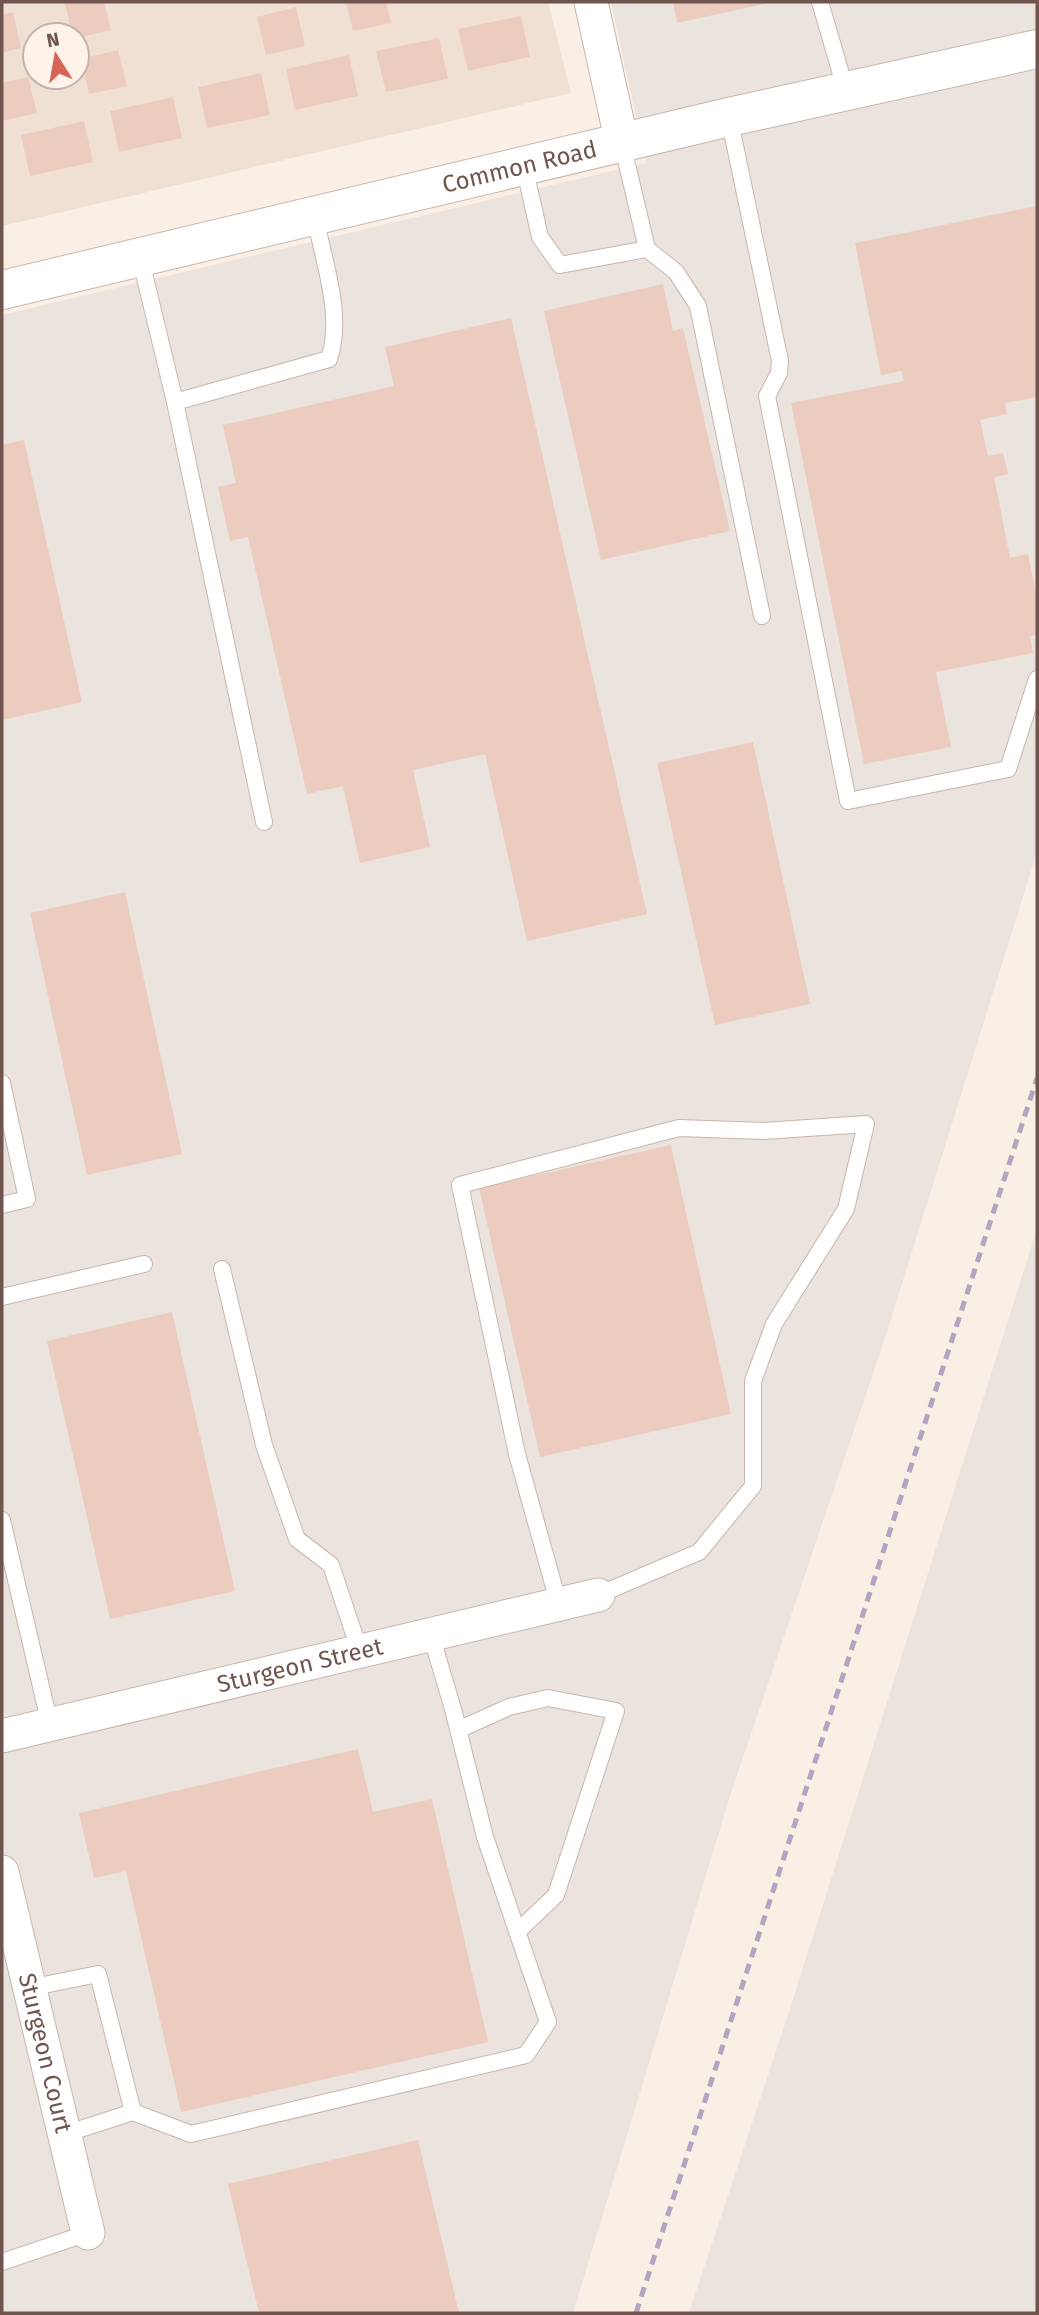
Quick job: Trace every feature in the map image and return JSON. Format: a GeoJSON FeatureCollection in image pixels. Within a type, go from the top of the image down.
{"type":"FeatureCollection","features":[{"type":"Feature","properties":{"kind":"street"},"geometry":{"type":"LineString","coordinates":[[591,2],[622,143]]}},
{"type":"Feature","properties":{"kind":"street","name":"Common Road"},"geometry":{"type":"LineString","coordinates":[[2,290],[729,117],[1037,49]]}},
{"type":"Feature","properties":{"kind":"street","name":"Sturgeon Street"},"geometry":{"type":"LineString","coordinates":[[2,1736],[598,1595]]}},
{"type":"Feature","properties":{"kind":"street","name":"Sturgeon Court"},"geometry":{"type":"LineString","coordinates":[[2,1872],[88,2233]]}},
{"type":"Feature","properties":{"kind":"lane"},"geometry":{"type":"LineString","coordinates":[[820,2],[846,92]]}},
{"type":"Feature","properties":{"kind":"lane"},"geometry":{"type":"LineString","coordinates":[[729,117],[780,362],[767,396],[848,801],[1008,769],[1037,679]]}},
{"type":"Feature","properties":{"kind":"lane"},"geometry":{"type":"LineString","coordinates":[[622,143],[647,249],[676,272],[698,306],[762,616]]}},
{"type":"Feature","properties":{"kind":"lane"},"geometry":{"type":"LineString","coordinates":[[524,166],[540,237],[560,265],[647,249]]}},
{"type":"Feature","properties":{"kind":"lane"},"geometry":{"type":"LineString","coordinates":[[175,402],[330,359],[335,344],[333,311],[314,216]]}},
{"type":"Feature","properties":{"kind":"lane"},"geometry":{"type":"LineString","coordinates":[[140,257],[175,402],[264,822]]}},
{"type":"Feature","properties":{"kind":"lane"},"geometry":{"type":"LineString","coordinates":[[2,1083],[27,1199],[2,1205]]}},
{"type":"Feature","properties":{"kind":"lane"},"geometry":{"type":"LineString","coordinates":[[559,1605],[517,1454],[460,1185],[679,1128],[764,1131],[866,1124],[846,1209],[774,1324],[753,1381],[753,1486],[699,1552],[598,1595]]}},
{"type":"Feature","properties":{"kind":"lane"},"geometry":{"type":"LineString","coordinates":[[2,1297],[144,1264]]}},
{"type":"Feature","properties":{"kind":"lane"},"geometry":{"type":"LineString","coordinates":[[222,1269],[264,1445],[298,1539],[331,1565],[360,1652]]}},
{"type":"Feature","properties":{"kind":"lane"},"geometry":{"type":"LineString","coordinates":[[2,1520],[50,1725]]}},
{"type":"Feature","properties":{"kind":"lane"},"geometry":{"type":"LineString","coordinates":[[65,2134],[133,2112],[191,2134],[526,2055],[548,2022],[485,1837],[431,1635]]}},
{"type":"Feature","properties":{"kind":"lane"},"geometry":{"type":"LineString","coordinates":[[458,1730],[509,1707],[548,1698],[616,1711],[556,1895],[517,1932]]}},
{"type":"Feature","properties":{"kind":"lane"},"geometry":{"type":"LineString","coordinates":[[29,1988],[98,1974],[133,2112]]}},
{"type":"Feature","properties":{"kind":"lane"},"geometry":{"type":"LineString","coordinates":[[2,2262],[88,2233]]}},
{"type":"Feature","properties":{"kind":"shaded area"},"geometry":{"type":"Polygon","coordinates":[[[2,2],[548,2],[571,93],[2,226],[2,2]]]}},
{"type":"Feature","properties":{"kind":"shaded area"},"geometry":{"type":"Polygon","coordinates":[[[611,2],[1037,2],[1037,852],[883,1344],[730,1796],[573,2313],[2,2313],[2,315],[646,163],[611,2]]]}},
{"type":"Feature","properties":{"kind":"shaded area"},"geometry":{"type":"Polygon","coordinates":[[[1037,1229],[1037,2313],[689,2313],[788,2015],[1037,1229]]]}},
{"type":"Feature","properties":{"kind":"building"},"geometry":{"type":"Polygon","coordinates":[[[104,2],[111,30],[91,35],[91,21],[69,21],[65,3],[104,2]]]}},
{"type":"Feature","properties":{"kind":"building"},"geometry":{"type":"Polygon","coordinates":[[[346,2],[386,2],[391,23],[353,31],[346,2]]]}},
{"type":"Feature","properties":{"kind":"building"},"geometry":{"type":"Polygon","coordinates":[[[673,2],[767,2],[768,3],[677,23],[673,2]]]}},
{"type":"Feature","properties":{"kind":"building"},"geometry":{"type":"Polygon","coordinates":[[[296,7],[305,46],[266,55],[257,17],[296,7]]]}},
{"type":"Feature","properties":{"kind":"building"},"geometry":{"type":"Polygon","coordinates":[[[13,12],[21,48],[2,53],[2,15],[13,12]]]}},
{"type":"Feature","properties":{"kind":"building"},"geometry":{"type":"Polygon","coordinates":[[[521,16],[530,57],[468,71],[458,29],[521,16]]]}},
{"type":"Feature","properties":{"kind":"building"},"geometry":{"type":"Polygon","coordinates":[[[439,38],[448,79],[386,92],[376,51],[439,38]]]}},
{"type":"Feature","properties":{"kind":"building"},"geometry":{"type":"Polygon","coordinates":[[[118,50],[127,86],[89,94],[91,57],[118,50]]]}},
{"type":"Feature","properties":{"kind":"building"},"geometry":{"type":"Polygon","coordinates":[[[349,55],[358,96],[295,110],[286,69],[349,55]]]}},
{"type":"Feature","properties":{"kind":"building"},"geometry":{"type":"Polygon","coordinates":[[[261,73],[270,115],[207,128],[198,87],[261,73]]]}},
{"type":"Feature","properties":{"kind":"building"},"geometry":{"type":"Polygon","coordinates":[[[21,79],[21,91],[32,91],[37,113],[2,121],[2,83],[21,79]]]}},
{"type":"Feature","properties":{"kind":"building"},"geometry":{"type":"Polygon","coordinates":[[[173,97],[182,138],[119,152],[110,111],[173,97]]]}},
{"type":"Feature","properties":{"kind":"building"},"geometry":{"type":"Polygon","coordinates":[[[84,121],[93,162],[30,176],[21,135],[84,121]]]}},
{"type":"Feature","properties":{"kind":"building"},"geometry":{"type":"Polygon","coordinates":[[[1037,206],[1037,397],[1005,403],[1007,414],[980,420],[988,456],[1003,453],[1008,474],[994,477],[1010,558],[1028,554],[1037,598],[1037,635],[1030,636],[1033,653],[936,672],[951,747],[864,764],[791,403],[904,381],[902,371],[881,375],[855,243],[1037,206]]]}},
{"type":"Feature","properties":{"kind":"building"},"geometry":{"type":"Polygon","coordinates":[[[663,284],[673,331],[683,328],[730,531],[601,560],[544,311],[663,284]]]}},
{"type":"Feature","properties":{"kind":"building"},"geometry":{"type":"Polygon","coordinates":[[[511,318],[647,914],[527,941],[485,754],[413,770],[430,847],[360,863],[343,786],[307,794],[248,537],[230,541],[218,487],[236,483],[223,425],[394,386],[385,347],[511,318]]]}},
{"type":"Feature","properties":{"kind":"building"},"geometry":{"type":"Polygon","coordinates":[[[24,440],[82,702],[2,720],[2,445],[24,440]]]}},
{"type":"Feature","properties":{"kind":"building"},"geometry":{"type":"Polygon","coordinates":[[[753,742],[810,1004],[715,1025],[657,763],[753,742]]]}},
{"type":"Feature","properties":{"kind":"building"},"geometry":{"type":"Polygon","coordinates":[[[125,892],[182,1154],[87,1175],[30,913],[125,892]]]}},
{"type":"Feature","properties":{"kind":"building"},"geometry":{"type":"Polygon","coordinates":[[[671,1145],[731,1414],[540,1457],[479,1188],[671,1145]]]}},
{"type":"Feature","properties":{"kind":"building"},"geometry":{"type":"Polygon","coordinates":[[[172,1312],[235,1591],[110,1619],[47,1341],[172,1312]]]}},
{"type":"Feature","properties":{"kind":"building"},"geometry":{"type":"Polygon","coordinates":[[[358,1749],[373,1812],[432,1799],[488,2042],[181,2112],[126,1871],[94,1878],[79,1813],[358,1749]]]}},
{"type":"Feature","properties":{"kind":"building"},"geometry":{"type":"Polygon","coordinates":[[[418,2140],[459,2313],[259,2313],[228,2184],[418,2140]]]}},
{"type":"Feature","properties":{"kind":"railway"},"geometry":{"type":"LineString","coordinates":[[636,2313],[1037,1078]]}}]}
